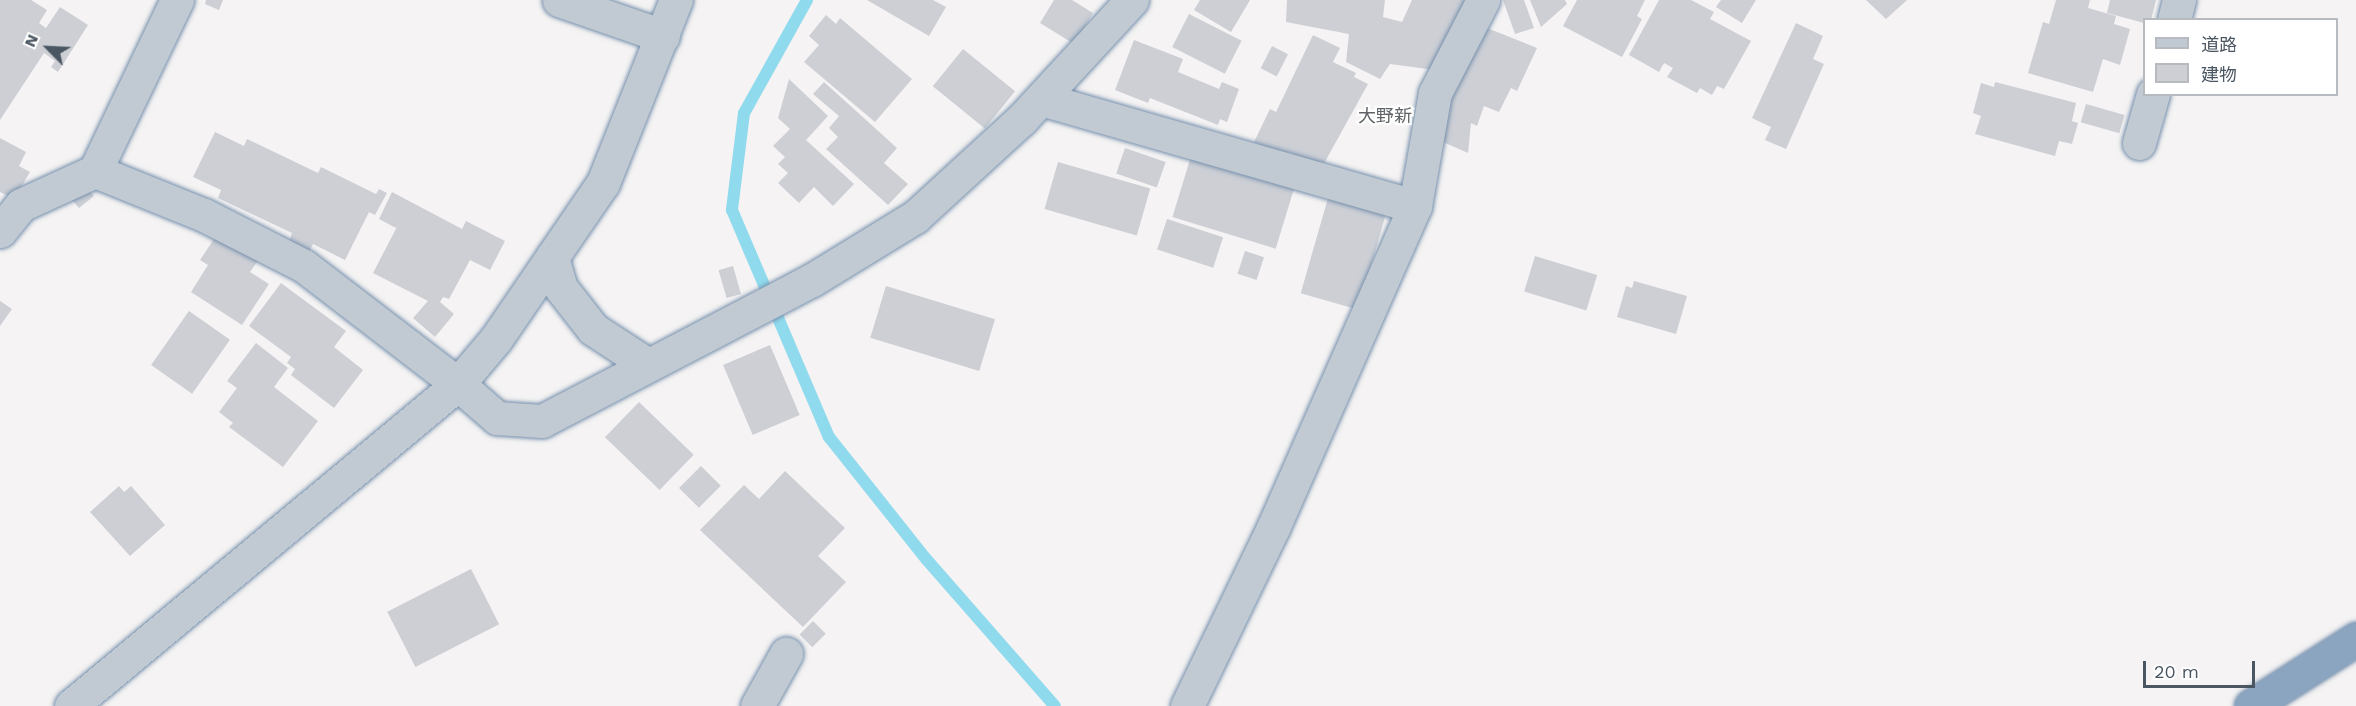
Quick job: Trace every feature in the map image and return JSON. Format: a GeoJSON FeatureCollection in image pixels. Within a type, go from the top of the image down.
{"type":"FeatureCollection","features":[{"type":"Feature","properties":{"kind":"highway"},"geometry":{"type":"LineString","coordinates":[[2251,706],[2356,639]]}},
{"type":"Feature","properties":{"kind":"street"},"geometry":{"type":"LineString","coordinates":[[0,231],[21,205],[95,171],[177,0]]}},
{"type":"Feature","properties":{"kind":"street"},"geometry":{"type":"LineString","coordinates":[[558,0],[663,36]]}},
{"type":"Feature","properties":{"kind":"street"},"geometry":{"type":"LineString","coordinates":[[71,706],[458,384],[496,339],[603,183],[676,0]]}},
{"type":"Feature","properties":{"kind":"street"},"geometry":{"type":"LineString","coordinates":[[95,171],[204,215],[304,266],[458,384],[497,418],[542,421],[812,280],[915,217],[1041,99],[1132,0]]}},
{"type":"Feature","properties":{"kind":"street"},"geometry":{"type":"LineString","coordinates":[[1187,706],[1273,528],[1415,206],[1435,93],[1483,0]]}},
{"type":"Feature","properties":{"kind":"street"},"geometry":{"type":"LineString","coordinates":[[2174,18],[2179,0]]}},
{"type":"Feature","properties":{"kind":"street"},"geometry":{"type":"LineString","coordinates":[[2139,143],[2151,96]]}},
{"type":"Feature","properties":{"kind":"street"},"geometry":{"type":"LineString","coordinates":[[1041,99],[1415,206]]}},
{"type":"Feature","properties":{"kind":"street"},"geometry":{"type":"LineString","coordinates":[[552,257],[561,288],[593,329],[648,365]]}},
{"type":"Feature","properties":{"kind":"street"},"geometry":{"type":"LineString","coordinates":[[757,706],[786,654]]}},
{"type":"Feature","properties":{"kind":"building"},"geometry":{"type":"Polygon","coordinates":[[[0,0],[31,0],[47,10],[39,23],[46,28],[60,7],[88,25],[58,72],[51,67],[55,61],[44,53],[0,120],[0,0]]]}},
{"type":"Feature","properties":{"kind":"building"},"geometry":{"type":"Polygon","coordinates":[[[206,0],[223,0],[219,10],[205,4],[206,0]]]}},
{"type":"Feature","properties":{"kind":"building"},"geometry":{"type":"Polygon","coordinates":[[[867,0],[933,0],[946,7],[929,36],[867,0]]]}},
{"type":"Feature","properties":{"kind":"building"},"geometry":{"type":"Polygon","coordinates":[[[1054,0],[1072,0],[1093,13],[1074,44],[1040,23],[1054,0]]]}},
{"type":"Feature","properties":{"kind":"building"},"geometry":{"type":"Polygon","coordinates":[[[1200,0],[1250,0],[1231,32],[1194,10],[1200,0]]]}},
{"type":"Feature","properties":{"kind":"building"},"geometry":{"type":"Polygon","coordinates":[[[1287,0],[1385,0],[1383,17],[1402,22],[1412,0],[1472,0],[1435,70],[1390,64],[1380,79],[1346,62],[1349,34],[1286,22],[1287,0]]]}},
{"type":"Feature","properties":{"kind":"building"},"geometry":{"type":"Polygon","coordinates":[[[1503,0],[1524,0],[1534,28],[1515,34],[1503,0]]]}},
{"type":"Feature","properties":{"kind":"building"},"geometry":{"type":"Polygon","coordinates":[[[1530,0],[1565,0],[1567,4],[1541,27],[1530,0]]]}},
{"type":"Feature","properties":{"kind":"building"},"geometry":{"type":"Polygon","coordinates":[[[1577,0],[1645,0],[1637,16],[1642,19],[1622,57],[1563,26],[1577,0]]]}},
{"type":"Feature","properties":{"kind":"building"},"geometry":{"type":"Polygon","coordinates":[[[1659,0],[1691,0],[1714,12],[1710,19],[1751,41],[1724,89],[1717,86],[1712,95],[1700,88],[1697,93],[1667,77],[1673,68],[1664,63],[1659,72],[1629,55],[1659,0]]]}},
{"type":"Feature","properties":{"kind":"building"},"geometry":{"type":"Polygon","coordinates":[[[1721,0],[1756,0],[1742,23],[1716,7],[1721,0]]]}},
{"type":"Feature","properties":{"kind":"building"},"geometry":{"type":"Polygon","coordinates":[[[1866,0],[1907,0],[1886,19],[1866,0]]]}},
{"type":"Feature","properties":{"kind":"building"},"geometry":{"type":"Polygon","coordinates":[[[2056,0],[2090,0],[2088,8],[2116,16],[2114,24],[2130,29],[2120,65],[2103,59],[2093,92],[2028,73],[2043,22],[2049,24],[2056,0]]]}},
{"type":"Feature","properties":{"kind":"building"},"geometry":{"type":"Polygon","coordinates":[[[2110,0],[2156,0],[2152,18],[2143,18],[2143,23],[2107,13],[2110,0]]]}},
{"type":"Feature","properties":{"kind":"building"},"geometry":{"type":"Polygon","coordinates":[[[1189,14],[1242,41],[1225,74],[1172,47],[1189,14]]]}},
{"type":"Feature","properties":{"kind":"building"},"geometry":{"type":"Polygon","coordinates":[[[826,15],[836,24],[840,18],[912,79],[875,122],[804,62],[819,45],[809,36],[826,15]]]}},
{"type":"Feature","properties":{"kind":"building"},"geometry":{"type":"Polygon","coordinates":[[[1796,23],[1823,36],[1813,59],[1824,64],[1786,149],[1765,140],[1771,127],[1752,118],[1796,23]]]}},
{"type":"Feature","properties":{"kind":"building"},"geometry":{"type":"Polygon","coordinates":[[[1477,24],[1537,48],[1517,91],[1511,88],[1499,112],[1484,106],[1477,126],[1471,123],[1468,153],[1443,142],[1442,110],[1477,24]]]}},
{"type":"Feature","properties":{"kind":"building"},"geometry":{"type":"Polygon","coordinates":[[[1313,35],[1340,48],[1333,62],[1356,73],[1354,77],[1368,84],[1321,169],[1289,152],[1284,156],[1254,142],[1270,109],[1276,112],[1313,35]]]}},
{"type":"Feature","properties":{"kind":"building"},"geometry":{"type":"Polygon","coordinates":[[[1134,40],[1183,59],[1178,72],[1219,89],[1222,82],[1239,89],[1227,122],[1220,119],[1218,125],[1150,98],[1148,103],[1115,90],[1134,40]]]}},
{"type":"Feature","properties":{"kind":"building"},"geometry":{"type":"Polygon","coordinates":[[[1272,46],[1288,54],[1277,76],[1261,68],[1272,46]]]}},
{"type":"Feature","properties":{"kind":"building"},"geometry":{"type":"Polygon","coordinates":[[[963,49],[1015,91],[985,128],[933,86],[963,49]]]}},
{"type":"Feature","properties":{"kind":"building"},"geometry":{"type":"Polygon","coordinates":[[[789,79],[828,116],[806,140],[854,184],[833,206],[814,187],[799,203],[778,183],[788,173],[778,164],[785,157],[773,146],[790,129],[778,118],[789,79]]]}},
{"type":"Feature","properties":{"kind":"building"},"geometry":{"type":"Polygon","coordinates":[[[824,82],[897,148],[884,163],[908,184],[888,205],[826,149],[838,137],[829,128],[839,116],[813,94],[824,82]]]}},
{"type":"Feature","properties":{"kind":"building"},"geometry":{"type":"Polygon","coordinates":[[[1995,82],[2076,103],[2072,121],[2078,123],[2072,144],[2059,141],[2055,156],[1975,134],[1981,116],[1973,113],[1981,83],[1994,87],[1995,82]]]}},
{"type":"Feature","properties":{"kind":"building"},"geometry":{"type":"Polygon","coordinates":[[[2086,104],[2124,115],[2119,133],[2081,122],[2086,104]]]}},
{"type":"Feature","properties":{"kind":"building"},"geometry":{"type":"Polygon","coordinates":[[[215,132],[244,146],[247,139],[318,173],[321,167],[376,194],[379,189],[387,193],[375,215],[369,212],[345,260],[313,244],[309,252],[289,242],[292,233],[218,198],[221,190],[193,177],[215,132]]]}},
{"type":"Feature","properties":{"kind":"building"},"geometry":{"type":"Polygon","coordinates":[[[0,138],[26,152],[19,166],[30,172],[14,199],[0,192],[0,138]]]}},
{"type":"Feature","properties":{"kind":"building"},"geometry":{"type":"Polygon","coordinates":[[[1125,148],[1166,162],[1157,188],[1116,174],[1125,148]]]}},
{"type":"Feature","properties":{"kind":"building"},"geometry":{"type":"Polygon","coordinates":[[[1192,153],[1295,185],[1276,249],[1172,217],[1192,153]]]}},
{"type":"Feature","properties":{"kind":"building"},"geometry":{"type":"Polygon","coordinates":[[[1058,162],[1150,188],[1137,236],[1044,209],[1058,162]]]}},
{"type":"Feature","properties":{"kind":"building"},"geometry":{"type":"Polygon","coordinates":[[[88,190],[94,196],[79,208],[70,198],[88,190]]]}},
{"type":"Feature","properties":{"kind":"building"},"geometry":{"type":"Polygon","coordinates":[[[392,192],[462,229],[466,221],[505,241],[490,270],[470,260],[449,299],[443,297],[440,302],[454,314],[435,337],[413,318],[428,301],[373,273],[399,223],[396,228],[379,219],[392,192]]]}},
{"type":"Feature","properties":{"kind":"building"},"geometry":{"type":"Polygon","coordinates":[[[1328,198],[1386,215],[1358,310],[1301,293],[1328,198]]]}},
{"type":"Feature","properties":{"kind":"building"},"geometry":{"type":"Polygon","coordinates":[[[1167,219],[1223,237],[1213,268],[1157,249],[1167,219]]]}},
{"type":"Feature","properties":{"kind":"building"},"geometry":{"type":"Polygon","coordinates":[[[218,233],[259,259],[250,272],[269,284],[242,325],[191,292],[208,265],[200,260],[218,233]]]}},
{"type":"Feature","properties":{"kind":"building"},"geometry":{"type":"Polygon","coordinates":[[[1245,251],[1264,257],[1257,280],[1238,274],[1245,251]]]}},
{"type":"Feature","properties":{"kind":"building"},"geometry":{"type":"Polygon","coordinates":[[[1535,256],[1597,275],[1586,310],[1524,291],[1535,256]]]}},
{"type":"Feature","properties":{"kind":"building"},"geometry":{"type":"Polygon","coordinates":[[[733,266],[741,294],[727,298],[719,270],[733,266]]]}},
{"type":"Feature","properties":{"kind":"building"},"geometry":{"type":"Polygon","coordinates":[[[1634,281],[1687,296],[1676,334],[1617,317],[1626,286],[1632,288],[1634,281]]]}},
{"type":"Feature","properties":{"kind":"building"},"geometry":{"type":"Polygon","coordinates":[[[281,283],[346,331],[334,347],[363,370],[334,408],[291,375],[295,369],[287,363],[291,357],[249,326],[281,283]]]}},
{"type":"Feature","properties":{"kind":"building"},"geometry":{"type":"Polygon","coordinates":[[[886,286],[995,319],[979,371],[870,338],[886,286]]]}},
{"type":"Feature","properties":{"kind":"building"},"geometry":{"type":"Polygon","coordinates":[[[0,301],[12,309],[0,326],[0,301]]]}},
{"type":"Feature","properties":{"kind":"building"},"geometry":{"type":"Polygon","coordinates":[[[189,311],[230,340],[192,394],[151,365],[189,311]]]}},
{"type":"Feature","properties":{"kind":"building"},"geometry":{"type":"Polygon","coordinates":[[[256,343],[288,368],[274,387],[318,421],[283,467],[229,427],[233,423],[219,412],[237,388],[227,381],[256,343]]]}},
{"type":"Feature","properties":{"kind":"building"},"geometry":{"type":"Polygon","coordinates":[[[770,345],[800,415],[753,435],[723,365],[770,345]]]}},
{"type":"Feature","properties":{"kind":"building"},"geometry":{"type":"Polygon","coordinates":[[[639,402],[694,455],[660,490],[605,437],[639,402]]]}},
{"type":"Feature","properties":{"kind":"building"},"geometry":{"type":"Polygon","coordinates":[[[701,466],[721,486],[699,508],[679,488],[701,466]]]}},
{"type":"Feature","properties":{"kind":"building"},"geometry":{"type":"Polygon","coordinates":[[[785,471],[845,528],[818,556],[846,582],[803,627],[700,530],[744,485],[759,499],[785,471]]]}},
{"type":"Feature","properties":{"kind":"building"},"geometry":{"type":"Polygon","coordinates":[[[119,486],[124,492],[131,486],[165,525],[130,556],[90,512],[119,486]]]}},
{"type":"Feature","properties":{"kind":"building"},"geometry":{"type":"Polygon","coordinates":[[[471,569],[499,624],[415,667],[387,612],[471,569]]]}},
{"type":"Feature","properties":{"kind":"building"},"geometry":{"type":"Polygon","coordinates":[[[813,621],[826,634],[812,647],[800,634],[813,621]]]}},
{"type":"Feature","properties":{"kind":"waterway"},"geometry":{"type":"LineString","coordinates":[[807,0],[744,113],[732,210],[829,437],[927,560],[1055,706]]}},
{"type":"Feature","properties":{"kind":"district","name":"大野新"},"geometry":{"type":"Point","coordinates":[1385,116]}}]}
